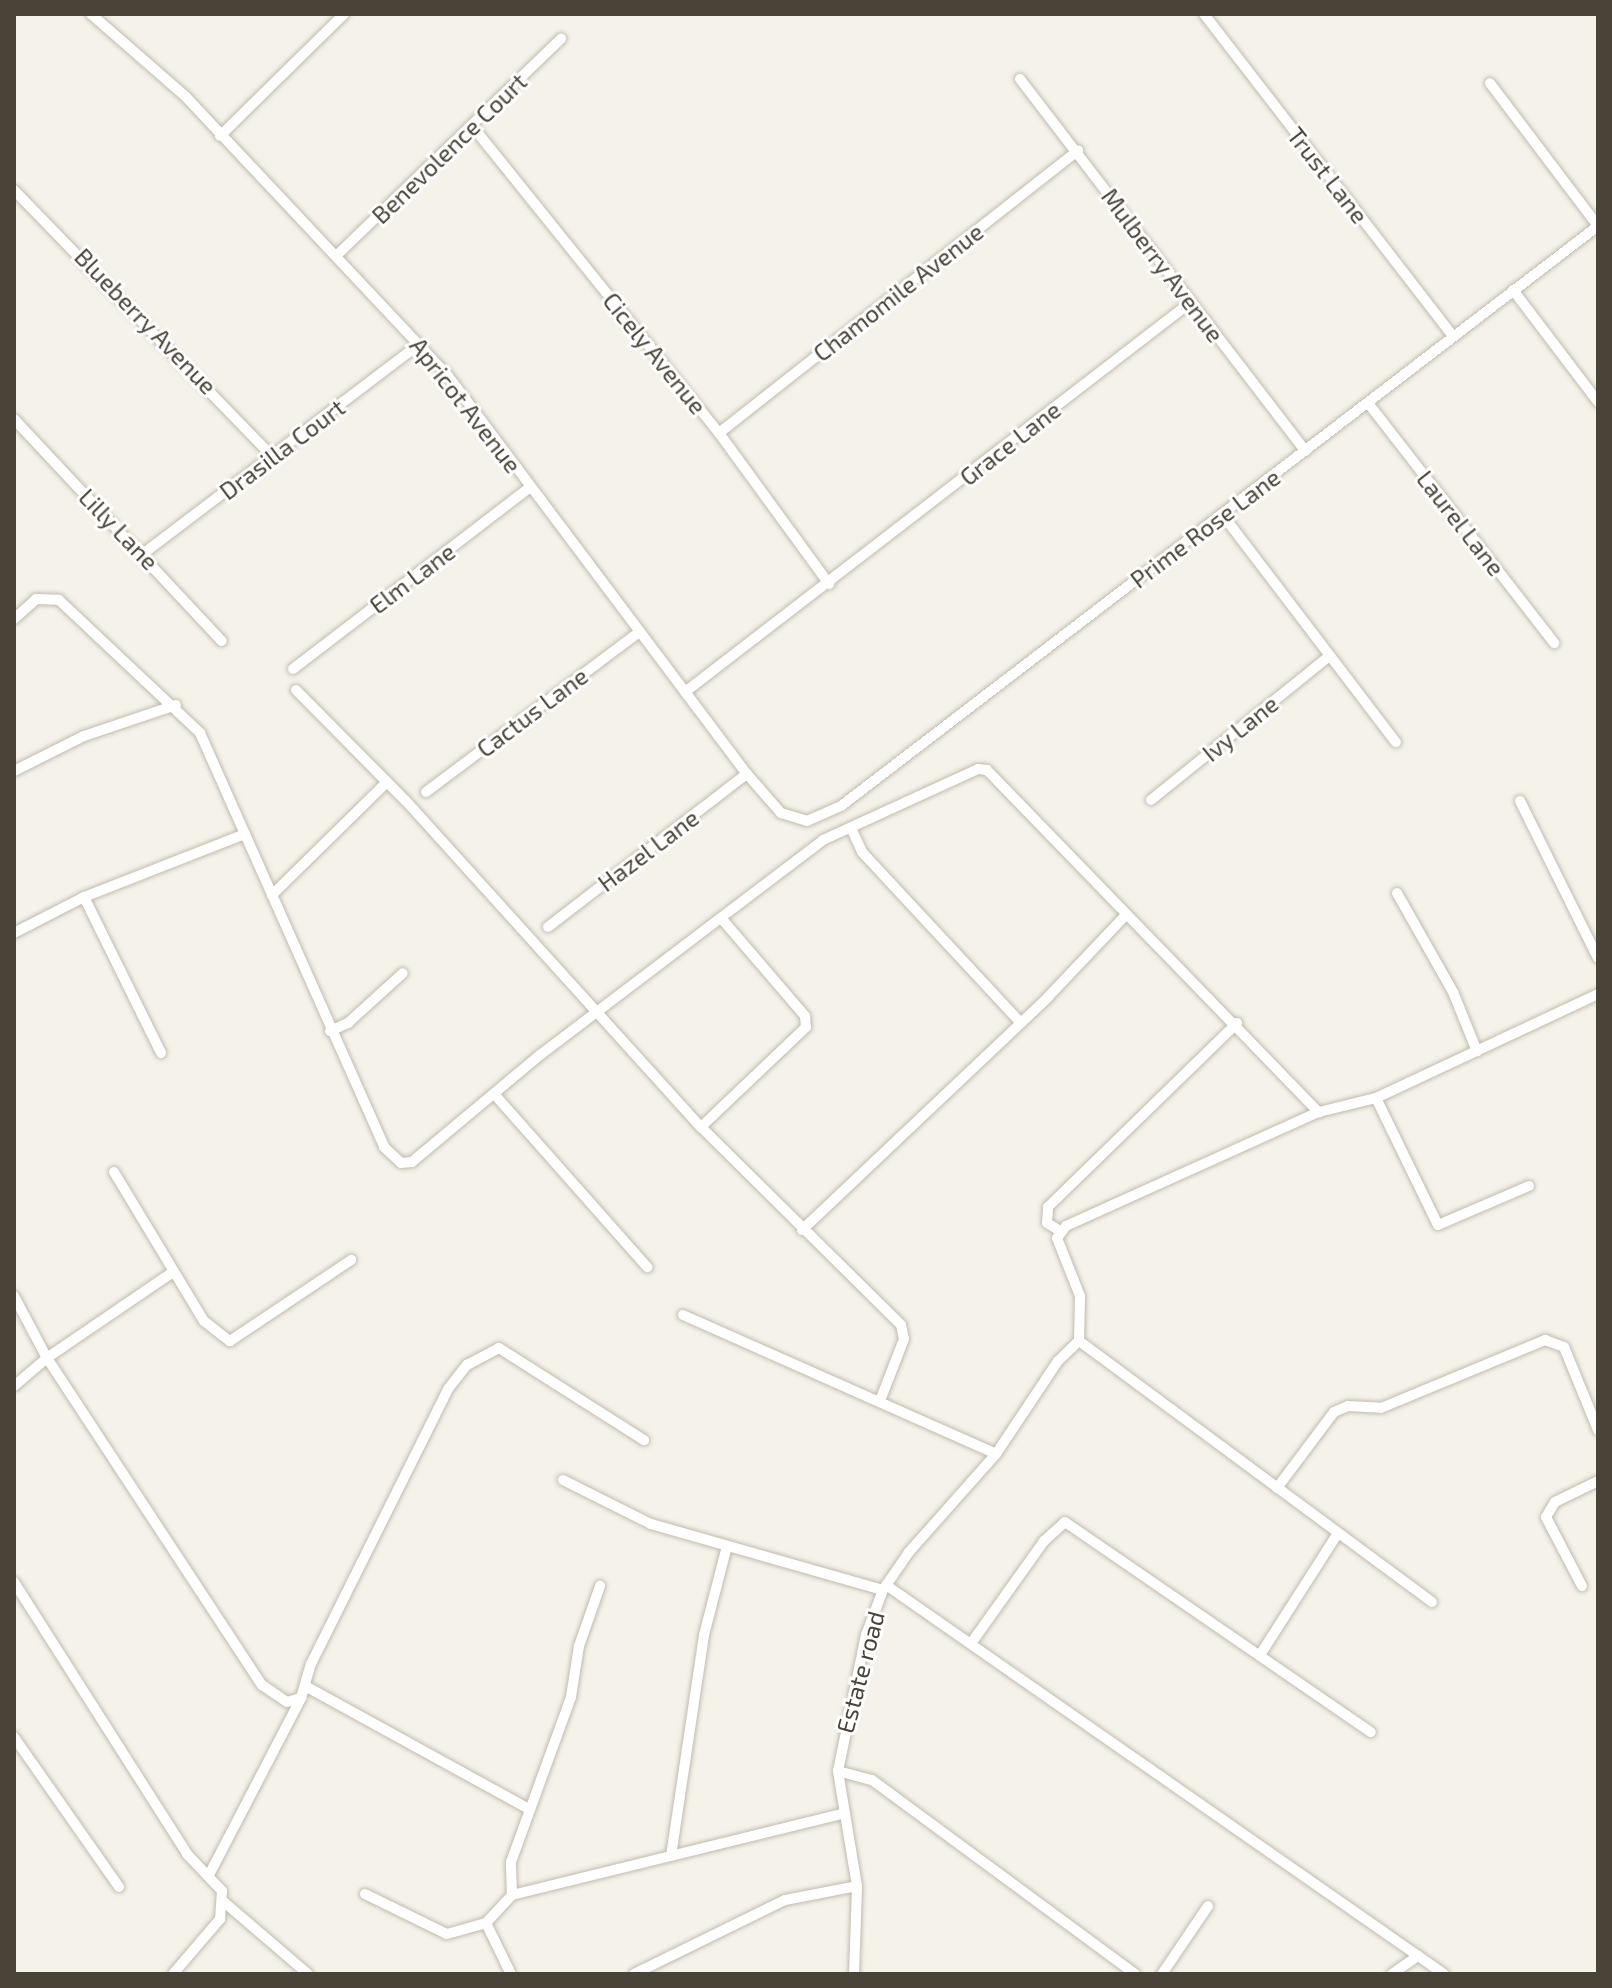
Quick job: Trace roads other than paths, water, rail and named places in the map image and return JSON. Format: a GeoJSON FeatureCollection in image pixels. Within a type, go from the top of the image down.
{"type":"FeatureCollection","features":[{"type":"Feature","properties":{"kind":"street","name":"Apricot Avenue"},"geometry":{"type":"LineString","coordinates":[[91,14],[220,136],[419,344],[747,774],[781,813],[807,821]]}},
{"type":"Feature","properties":{"kind":"street"},"geometry":{"type":"LineString","coordinates":[[220,136],[344,14]]}},
{"type":"Feature","properties":{"kind":"street","name":"Trust Lane"},"geometry":{"type":"LineString","coordinates":[[1204,14],[1453,336]]}},
{"type":"Feature","properties":{"kind":"street","name":"Benevolence Court"},"geometry":{"type":"LineString","coordinates":[[336,256],[561,39]]}},
{"type":"Feature","properties":{"kind":"street","name":"Mulberry Avenue"},"geometry":{"type":"LineString","coordinates":[[1020,79],[1305,451]]}},
{"type":"Feature","properties":{"kind":"street"},"geometry":{"type":"LineString","coordinates":[[1490,83],[1598,226]]}},
{"type":"Feature","properties":{"kind":"street","name":"Cicely Avenue"},"geometry":{"type":"LineString","coordinates":[[473,127],[719,433],[829,584]]}},
{"type":"Feature","properties":{"kind":"street","name":"Chamomile Avenue"},"geometry":{"type":"LineString","coordinates":[[719,433],[1078,151]]}},
{"type":"Feature","properties":{"kind":"street","name":"Blueberry Avenue"},"geometry":{"type":"LineString","coordinates":[[14,190],[273,457]]}},
{"type":"Feature","properties":{"kind":"street","name":"Prime Rose Lane"},"geometry":{"type":"LineString","coordinates":[[807,821],[841,806],[1598,226]]}},
{"type":"Feature","properties":{"kind":"street"},"geometry":{"type":"LineString","coordinates":[[1513,290],[1598,402]]}},
{"type":"Feature","properties":{"kind":"street","name":"Grace Lane"},"geometry":{"type":"LineString","coordinates":[[685,692],[1191,302]]}},
{"type":"Feature","properties":{"kind":"street","name":"Drasilla Court"},"geometry":{"type":"LineString","coordinates":[[144,553],[419,344]]}},
{"type":"Feature","properties":{"kind":"street","name":"Laurel Lane"},"geometry":{"type":"LineString","coordinates":[[1368,403],[1554,643]]}},
{"type":"Feature","properties":{"kind":"street","name":"Lilly Lane"},"geometry":{"type":"LineString","coordinates":[[14,419],[144,553],[222,641]]}},
{"type":"Feature","properties":{"kind":"street","name":"Elm Lane"},"geometry":{"type":"LineString","coordinates":[[293,669],[530,487]]}},
{"type":"Feature","properties":{"kind":"street"},"geometry":{"type":"LineString","coordinates":[[1222,514],[1328,657],[1396,742]]}},
{"type":"Feature","properties":{"kind":"street"},"geometry":{"type":"LineString","coordinates":[[14,619],[36,599],[59,600],[176,705],[200,733],[384,1147],[401,1163],[412,1162],[596,1013],[823,840],[987,770],[1125,916],[1237,1023],[1319,1112]]}},
{"type":"Feature","properties":{"kind":"street","name":"Cactus Lane"},"geometry":{"type":"LineString","coordinates":[[426,792],[638,633]]}},
{"type":"Feature","properties":{"kind":"street","name":"Ivy Lane"},"geometry":{"type":"LineString","coordinates":[[1151,800],[1328,657]]}},
{"type":"Feature","properties":{"kind":"street"},"geometry":{"type":"LineString","coordinates":[[296,690],[387,782],[701,1127],[901,1325],[904,1339],[880,1401]]}},
{"type":"Feature","properties":{"kind":"street"},"geometry":{"type":"LineString","coordinates":[[14,771],[84,736],[176,705]]}},
{"type":"Feature","properties":{"kind":"street","name":"Hazel Lane"},"geometry":{"type":"LineString","coordinates":[[548,927],[747,774]]}},
{"type":"Feature","properties":{"kind":"street"},"geometry":{"type":"LineString","coordinates":[[272,895],[387,782]]}},
{"type":"Feature","properties":{"kind":"street"},"geometry":{"type":"LineString","coordinates":[[1520,801],[1598,958]]}},
{"type":"Feature","properties":{"kind":"street"},"geometry":{"type":"LineString","coordinates":[[851,828],[871,862],[1020,1022]]}},
{"type":"Feature","properties":{"kind":"street"},"geometry":{"type":"LineString","coordinates":[[14,933],[84,897],[245,834]]}},
{"type":"Feature","properties":{"kind":"street"},"geometry":{"type":"LineString","coordinates":[[1397,893],[1453,992],[1477,1051]]}},
{"type":"Feature","properties":{"kind":"street"},"geometry":{"type":"LineString","coordinates":[[84,897],[161,1053]]}},
{"type":"Feature","properties":{"kind":"street"},"geometry":{"type":"LineString","coordinates":[[802,1230],[1020,1022],[1125,916]]}},
{"type":"Feature","properties":{"kind":"street"},"geometry":{"type":"LineString","coordinates":[[701,1127],[806,1027],[805,1016],[722,919]]}},
{"type":"Feature","properties":{"kind":"street"},"geometry":{"type":"LineString","coordinates":[[330,1031],[348,1023],[403,973]]}},
{"type":"Feature","properties":{"kind":"street"},"geometry":{"type":"LineString","coordinates":[[1432,1602],[1079,1341],[1080,1296],[1057,1238],[1060,1231],[1319,1112],[1376,1098],[1598,994]]}},
{"type":"Feature","properties":{"kind":"street"},"geometry":{"type":"LineString","coordinates":[[1060,1231],[1047,1223],[1048,1207],[1237,1023]]}},
{"type":"Feature","properties":{"kind":"street"},"geometry":{"type":"LineString","coordinates":[[495,1095],[647,1267]]}},
{"type":"Feature","properties":{"kind":"street"},"geometry":{"type":"LineString","coordinates":[[1376,1098],[1438,1225],[1529,1186]]}},
{"type":"Feature","properties":{"kind":"street"},"geometry":{"type":"LineString","coordinates":[[114,1172],[204,1321],[230,1341],[351,1260]]}},
{"type":"Feature","properties":{"kind":"street"},"geometry":{"type":"LineString","coordinates":[[14,1386],[47,1358],[173,1272]]}},
{"type":"Feature","properties":{"kind":"street"},"geometry":{"type":"LineString","coordinates":[[14,1296],[47,1358],[262,1685],[287,1702],[301,1698]]}},
{"type":"Feature","properties":{"kind":"street"},"geometry":{"type":"LineString","coordinates":[[683,1315],[996,1454]]}},
{"type":"Feature","properties":{"kind":"street"},"geometry":{"type":"LineString","coordinates":[[1277,1488],[1334,1412],[1348,1406],[1381,1408],[1545,1340],[1564,1347],[1598,1430]]}},
{"type":"Feature","properties":{"kind":"street","name":"Estate road"},"geometry":{"type":"LineString","coordinates":[[854,1974],[857,1886],[838,1771],[850,1689],[884,1587],[996,1454],[1058,1361],[1079,1341]]}},
{"type":"Feature","properties":{"kind":"street"},"geometry":{"type":"LineString","coordinates":[[209,1875],[307,1687],[311,1664],[448,1389],[467,1365],[499,1348],[644,1440]]}},
{"type":"Feature","properties":{"kind":"street"},"geometry":{"type":"LineString","coordinates":[[563,1480],[651,1524],[884,1587],[972,1642],[1444,1974]]}},
{"type":"Feature","properties":{"kind":"street"},"geometry":{"type":"LineString","coordinates":[[1582,1586],[1546,1517],[1555,1502],[1598,1481]]}},
{"type":"Feature","properties":{"kind":"street"},"geometry":{"type":"LineString","coordinates":[[972,1642],[1044,1541],[1065,1522],[1371,1732]]}},
{"type":"Feature","properties":{"kind":"street"},"geometry":{"type":"LineString","coordinates":[[1260,1655],[1338,1533]]}},
{"type":"Feature","properties":{"kind":"street"},"geometry":{"type":"LineString","coordinates":[[671,1856],[704,1635],[727,1546]]}},
{"type":"Feature","properties":{"kind":"street"},"geometry":{"type":"LineString","coordinates":[[14,1582],[187,1854],[209,1875],[224,1902],[308,1974]]}},
{"type":"Feature","properties":{"kind":"street"},"geometry":{"type":"LineString","coordinates":[[512,1895],[508,1877],[529,1809],[571,1697],[579,1646],[600,1586]]}},
{"type":"Feature","properties":{"kind":"street"},"geometry":{"type":"LineString","coordinates":[[307,1687],[529,1809]]}},
{"type":"Feature","properties":{"kind":"street"},"geometry":{"type":"LineString","coordinates":[[14,1737],[119,1887]]}},
{"type":"Feature","properties":{"kind":"street"},"geometry":{"type":"LineString","coordinates":[[838,1771],[872,1780],[1135,1974]]}},
{"type":"Feature","properties":{"kind":"street"},"geometry":{"type":"LineString","coordinates":[[365,1894],[434,1932],[486,1923],[512,1895],[845,1813]]}},
{"type":"Feature","properties":{"kind":"street"},"geometry":{"type":"LineString","coordinates":[[634,1974],[785,1900],[857,1886]]}},
{"type":"Feature","properties":{"kind":"street"},"geometry":{"type":"LineString","coordinates":[[173,1974],[220,1919],[224,1902]]}},
{"type":"Feature","properties":{"kind":"street"},"geometry":{"type":"LineString","coordinates":[[1162,1974],[1208,1906]]}},
{"type":"Feature","properties":{"kind":"street"},"geometry":{"type":"LineString","coordinates":[[486,1923],[511,1974]]}},
{"type":"Feature","properties":{"kind":"street"},"geometry":{"type":"LineString","coordinates":[[1392,1974],[1418,1956]]}}]}
